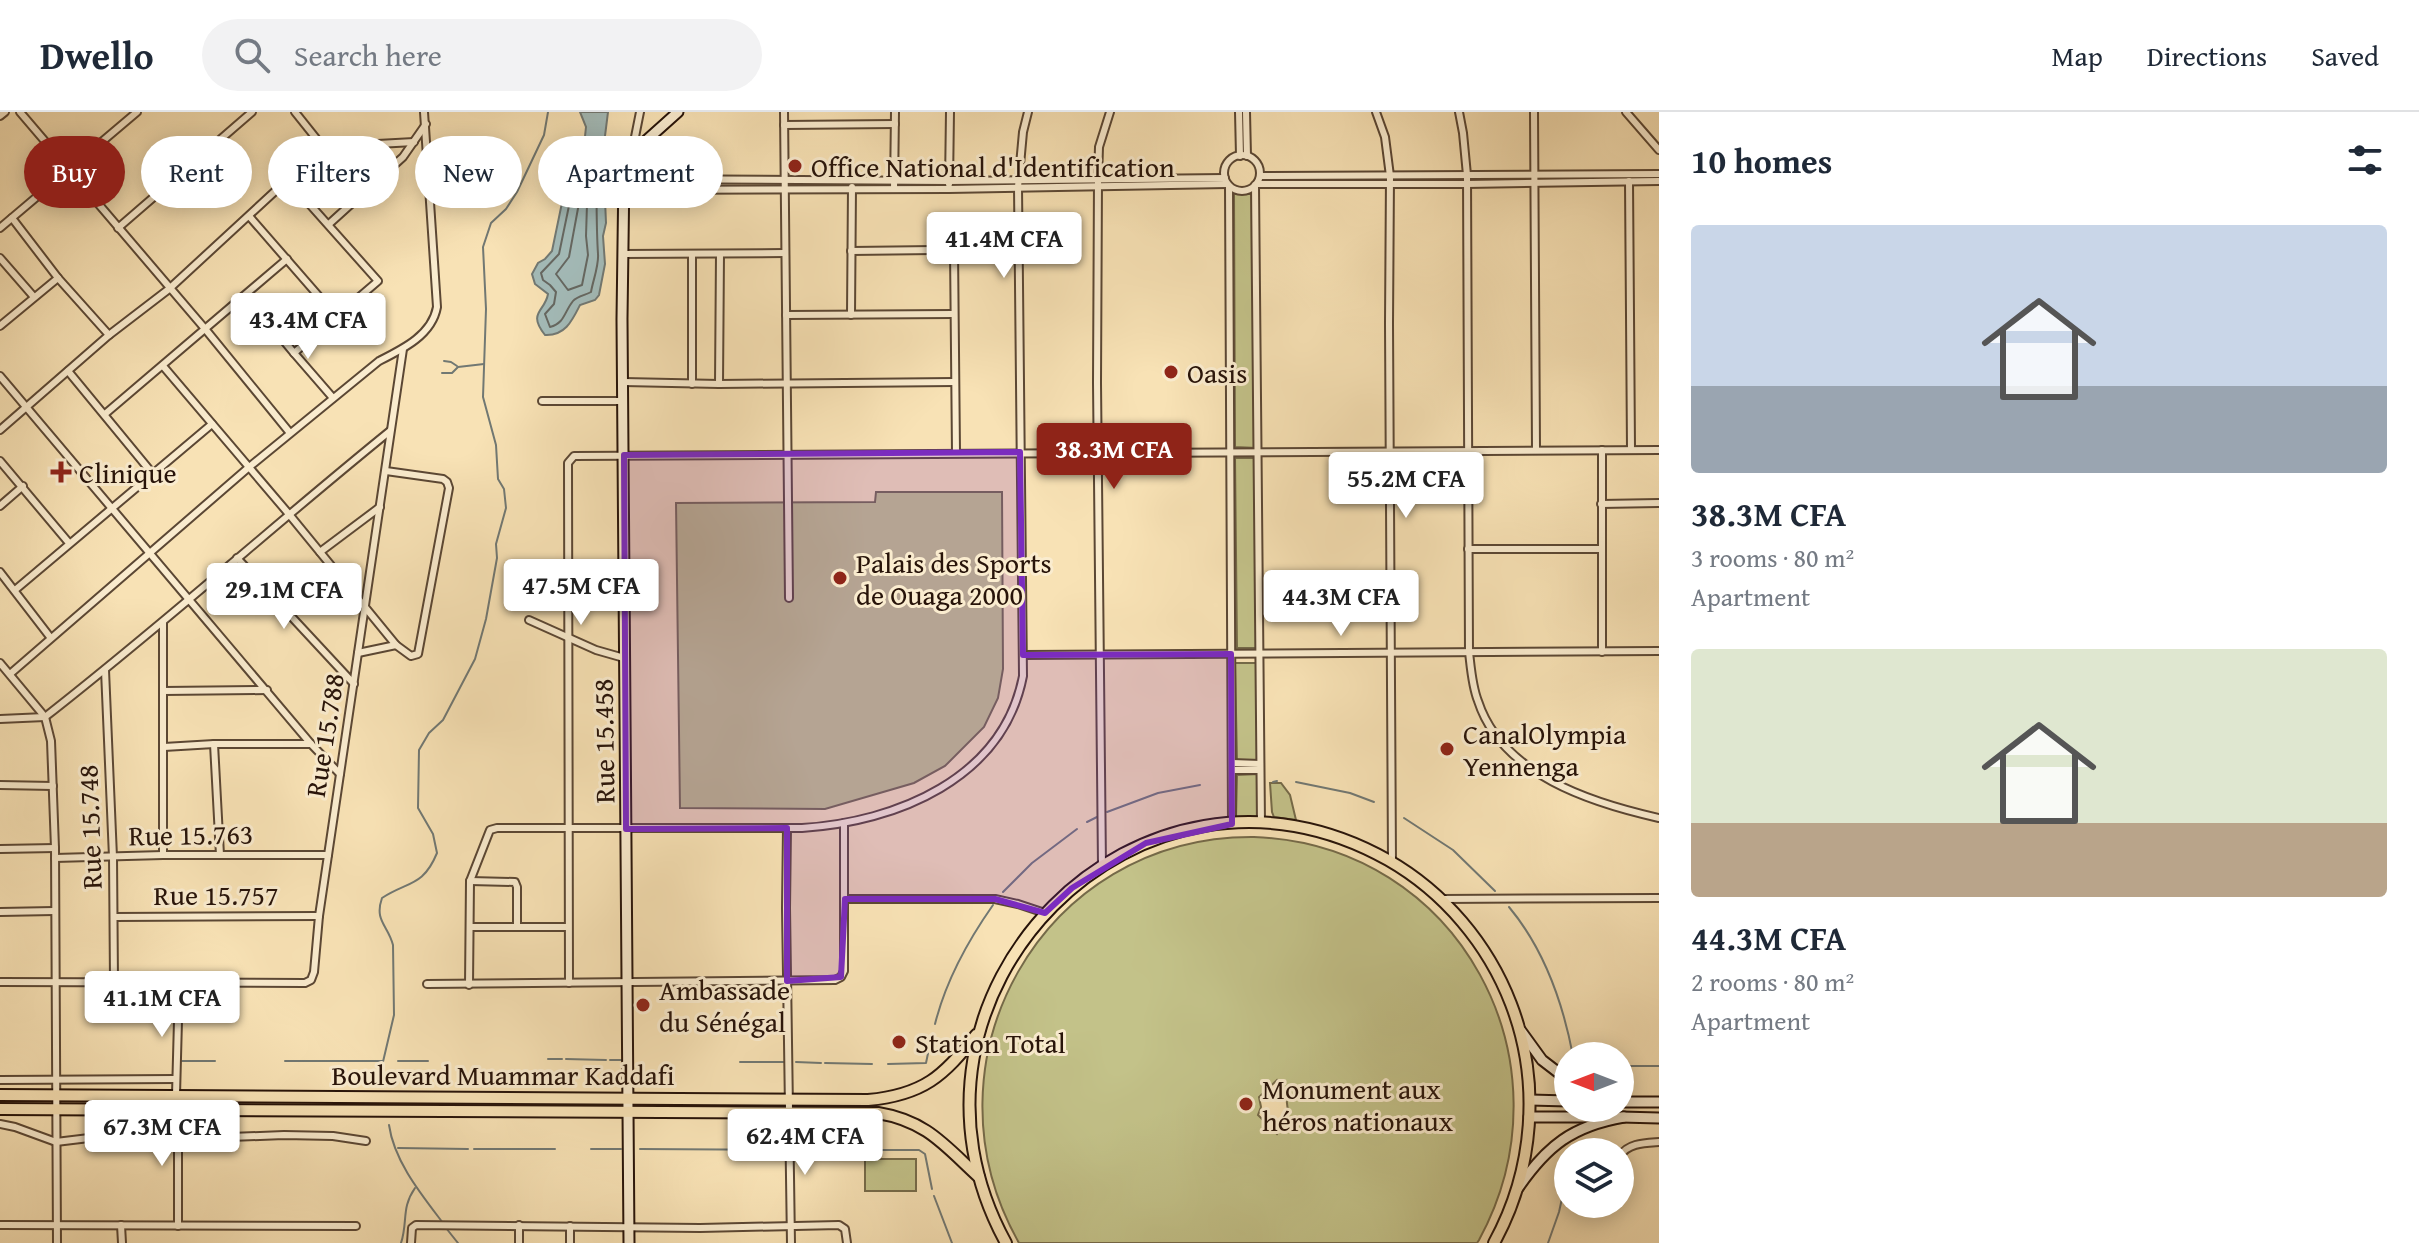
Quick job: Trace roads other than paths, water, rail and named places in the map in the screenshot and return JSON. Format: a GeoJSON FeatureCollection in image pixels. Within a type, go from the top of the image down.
{"type":"FeatureCollection","features":[{"type":"Feature","properties":{"kind":"main road"},"geometry":{"type":"LineString","coordinates":[[650,136],[678,112]]}},
{"type":"Feature","properties":{"kind":"main road","name":"Rue 15.458"},"geometry":{"type":"LineString","coordinates":[[623,208],[629,1243]]}},
{"type":"Feature","properties":{"kind":"main road"},"geometry":{"type":"LineString","coordinates":[[1006,1243],[979,1177],[970,1104],[973,1061],[980,1030],[1005,968],[1020,943],[1045,913],[1102,866],[1155,840],[1193,829],[1232,824],[1293,827],[1324,833],[1364,848],[1392,863],[1441,899],[1486,954],[1505,990],[1519,1028],[1527,1064],[1530,1100],[1525,1159],[1517,1189],[1494,1243]]}},
{"type":"Feature","properties":{"kind":"main road"},"geometry":{"type":"LineString","coordinates":[[1519,1028],[1542,1060],[1554,1069]]}},
{"type":"Feature","properties":{"kind":"main road","name":"Boulevard Muammar Kaddafi"},"geometry":{"type":"LineString","coordinates":[[0,1095],[868,1100],[910,1091],[939,1077],[980,1030]]}},
{"type":"Feature","properties":{"kind":"main road"},"geometry":{"type":"LineString","coordinates":[[1530,1100],[1554,1101]]}},
{"type":"Feature","properties":{"kind":"main road"},"geometry":{"type":"LineString","coordinates":[[1634,1102],[1659,1102]]}},
{"type":"Feature","properties":{"kind":"main road","name":"Boulevard Muammar Kaddafi"},"geometry":{"type":"LineString","coordinates":[[0,1109],[861,1111],[889,1114],[930,1132],[979,1177]]}},
{"type":"Feature","properties":{"kind":"main road"},"geometry":{"type":"LineString","coordinates":[[1529,1117],[1554,1117]]}},
{"type":"Feature","properties":{"kind":"main road"},"geometry":{"type":"LineString","coordinates":[[1634,1117],[1659,1118]]}},
{"type":"Feature","properties":{"kind":"main road"},"geometry":{"type":"LineString","coordinates":[[1517,1189],[1537,1161],[1565,1137],[1603,1122]]}},
{"type":"Feature","properties":{"kind":"street"},"geometry":{"type":"LineString","coordinates":[[0,116],[5,112]]}},
{"type":"Feature","properties":{"kind":"street"},"geometry":{"type":"LineString","coordinates":[[20,112],[41,136]]}},
{"type":"Feature","properties":{"kind":"street"},"geometry":{"type":"LineString","coordinates":[[108,136],[137,112]]}},
{"type":"Feature","properties":{"kind":"street"},"geometry":{"type":"LineString","coordinates":[[118,228],[252,112]]}},
{"type":"Feature","properties":{"kind":"street"},"geometry":{"type":"LineString","coordinates":[[295,112],[314,136]]}},
{"type":"Feature","properties":{"kind":"street"},"geometry":{"type":"LineString","coordinates":[[10,674],[290,433],[379,361],[403,349],[430,328],[437,307],[424,112]]}},
{"type":"Feature","properties":{"kind":"street"},"geometry":{"type":"LineString","coordinates":[[635,136],[640,112]]}},
{"type":"Feature","properties":{"kind":"street"},"geometry":{"type":"LineString","coordinates":[[784,112],[789,598]]}},
{"type":"Feature","properties":{"kind":"street"},"geometry":{"type":"LineString","coordinates":[[894,189],[895,112]]}},
{"type":"Feature","properties":{"kind":"street"},"geometry":{"type":"LineString","coordinates":[[949,185],[950,112]]}},
{"type":"Feature","properties":{"kind":"street"},"geometry":{"type":"LineString","coordinates":[[469,985],[470,881],[490,830],[787,828],[844,823],[892,812],[932,793],[973,765],[998,737],[1013,709],[1023,676],[1018,183],[1028,112]]}},
{"type":"Feature","properties":{"kind":"street"},"geometry":{"type":"LineString","coordinates":[[1102,866],[1098,183],[1101,137],[1110,112]]}},
{"type":"Feature","properties":{"kind":"street"},"geometry":{"type":"LineString","coordinates":[[1239,112],[1243,156]]}},
{"type":"Feature","properties":{"kind":"street"},"geometry":{"type":"LineString","coordinates":[[1243,156],[1246,112]]}},
{"type":"Feature","properties":{"kind":"street"},"geometry":{"type":"LineString","coordinates":[[1376,112],[1385,137],[1390,176],[1392,863]]}},
{"type":"Feature","properties":{"kind":"street"},"geometry":{"type":"LineString","coordinates":[[1459,112],[1467,175],[1469,652],[1481,711],[1501,740],[1536,772],[1611,806],[1659,818]]}},
{"type":"Feature","properties":{"kind":"street"},"geometry":{"type":"LineString","coordinates":[[1534,112],[1536,449]]}},
{"type":"Feature","properties":{"kind":"street"},"geometry":{"type":"LineString","coordinates":[[1626,112],[1659,150]]}},
{"type":"Feature","properties":{"kind":"street"},"geometry":{"type":"LineString","coordinates":[[329,224],[397,163],[426,123]]}},
{"type":"Feature","properties":{"kind":"street"},"geometry":{"type":"LineString","coordinates":[[784,125],[895,124]]}},
{"type":"Feature","properties":{"kind":"street"},"geometry":{"type":"LineString","coordinates":[[399,143],[414,142]]}},
{"type":"Feature","properties":{"kind":"street"},"geometry":{"type":"LineString","coordinates":[[1243,156],[1257,164],[1261,824]]}},
{"type":"Feature","properties":{"kind":"street"},"geometry":{"type":"LineString","coordinates":[[1232,824],[1227,183],[1228,163],[1243,156]]}},
{"type":"Feature","properties":{"kind":"street"},"geometry":{"type":"LineString","coordinates":[[723,189],[894,189],[1018,183],[1227,183],[1240,191],[1247,191],[1257,182],[1534,174],[1659,181]]}},
{"type":"Feature","properties":{"kind":"street"},"geometry":{"type":"LineString","coordinates":[[1257,182],[1390,185],[1535,183],[1659,174]]}},
{"type":"Feature","properties":{"kind":"street"},"geometry":{"type":"LineString","coordinates":[[1629,178],[1631,449]]}},
{"type":"Feature","properties":{"kind":"street"},"geometry":{"type":"LineString","coordinates":[[723,180],[895,179],[949,185]]}},
{"type":"Feature","properties":{"kind":"street"},"geometry":{"type":"LineString","coordinates":[[851,180],[851,315]]}},
{"type":"Feature","properties":{"kind":"street"},"geometry":{"type":"LineString","coordinates":[[0,430],[109,335],[169,289],[268,199]]}},
{"type":"Feature","properties":{"kind":"street"},"geometry":{"type":"LineString","coordinates":[[0,228],[24,208]]}},
{"type":"Feature","properties":{"kind":"street"},"geometry":{"type":"LineString","coordinates":[[101,208],[290,433]]}},
{"type":"Feature","properties":{"kind":"street"},"geometry":{"type":"LineString","coordinates":[[294,353],[378,281],[314,208]]}},
{"type":"Feature","properties":{"kind":"street"},"geometry":{"type":"LineString","coordinates":[[249,216],[336,316]]}},
{"type":"Feature","properties":{"kind":"street"},"geometry":{"type":"LineString","coordinates":[[12,218],[58,278],[109,335]]}},
{"type":"Feature","properties":{"kind":"street"},"geometry":{"type":"LineString","coordinates":[[851,251],[1019,249]]}},
{"type":"Feature","properties":{"kind":"street"},"geometry":{"type":"LineString","coordinates":[[954,250],[956,452]]}},
{"type":"Feature","properties":{"kind":"street"},"geometry":{"type":"LineString","coordinates":[[622,254],[785,253]]}},
{"type":"Feature","properties":{"kind":"street"},"geometry":{"type":"LineString","coordinates":[[692,254],[692,384]]}},
{"type":"Feature","properties":{"kind":"street"},"geometry":{"type":"LineString","coordinates":[[719,384],[720,254]]}},
{"type":"Feature","properties":{"kind":"street"},"geometry":{"type":"LineString","coordinates":[[0,258],[34,297]]}},
{"type":"Feature","properties":{"kind":"street"},"geometry":{"type":"LineString","coordinates":[[105,414],[287,259]]}},
{"type":"Feature","properties":{"kind":"street"},"geometry":{"type":"LineString","coordinates":[[0,326],[58,278]]}},
{"type":"Feature","properties":{"kind":"street"},"geometry":{"type":"LineString","coordinates":[[246,295],[333,398]]}},
{"type":"Feature","properties":{"kind":"street"},"geometry":{"type":"LineString","coordinates":[[786,315],[954,314]]}},
{"type":"Feature","properties":{"kind":"street","name":"Rue 15.788"},"geometry":{"type":"LineString","coordinates":[[179,983],[305,983],[311,980],[314,972],[319,916],[403,349]]}},
{"type":"Feature","properties":{"kind":"street"},"geometry":{"type":"LineString","coordinates":[[163,366],[396,645],[411,656],[418,654],[449,488],[443,479],[386,471]]}},
{"type":"Feature","properties":{"kind":"street"},"geometry":{"type":"LineString","coordinates":[[68,371],[152,473]]}},
{"type":"Feature","properties":{"kind":"street"},"geometry":{"type":"LineString","coordinates":[[0,376],[311,744],[340,774]]}},
{"type":"Feature","properties":{"kind":"street"},"geometry":{"type":"LineString","coordinates":[[624,382],[955,382]]}},
{"type":"Feature","properties":{"kind":"street"},"geometry":{"type":"LineString","coordinates":[[542,401],[624,401]]}},
{"type":"Feature","properties":{"kind":"street"},"geometry":{"type":"LineString","coordinates":[[15,590],[212,424]]}},
{"type":"Feature","properties":{"kind":"street"},"geometry":{"type":"LineString","coordinates":[[0,719],[45,717],[392,430]]}},
{"type":"Feature","properties":{"kind":"street"},"geometry":{"type":"LineString","coordinates":[[1602,450],[1602,652]]}},
{"type":"Feature","properties":{"kind":"street"},"geometry":{"type":"LineString","coordinates":[[569,983],[568,463],[574,456],[1659,450]]}},
{"type":"Feature","properties":{"kind":"street"},"geometry":{"type":"LineString","coordinates":[[0,461],[69,543]]}},
{"type":"Feature","properties":{"kind":"street"},"geometry":{"type":"LineString","coordinates":[[0,506],[23,486]]}},
{"type":"Feature","properties":{"kind":"street"},"geometry":{"type":"LineString","coordinates":[[1601,504],[1659,503]]}},
{"type":"Feature","properties":{"kind":"street"},"geometry":{"type":"LineString","coordinates":[[320,552],[380,507]]}},
{"type":"Feature","properties":{"kind":"street"},"geometry":{"type":"LineString","coordinates":[[1468,549],[1602,549]]}},
{"type":"Feature","properties":{"kind":"street"},"geometry":{"type":"LineString","coordinates":[[237,558],[354,684]]}},
{"type":"Feature","properties":{"kind":"street"},"geometry":{"type":"LineString","coordinates":[[0,572],[50,637]]}},
{"type":"Feature","properties":{"kind":"street"},"geometry":{"type":"LineString","coordinates":[[529,620],[567,638],[624,658]]}},
{"type":"Feature","properties":{"kind":"street"},"geometry":{"type":"LineString","coordinates":[[163,622],[163,855]]}},
{"type":"Feature","properties":{"kind":"street"},"geometry":{"type":"LineString","coordinates":[[358,653],[396,645]]}},
{"type":"Feature","properties":{"kind":"street"},"geometry":{"type":"LineString","coordinates":[[1023,655],[1659,651]]}},
{"type":"Feature","properties":{"kind":"street"},"geometry":{"type":"LineString","coordinates":[[0,663],[45,717],[51,741],[55,848],[57,1243]]}},
{"type":"Feature","properties":{"kind":"street","name":"Rue 15.748"},"geometry":{"type":"LineString","coordinates":[[105,670],[113,857],[114,982]]}},
{"type":"Feature","properties":{"kind":"street"},"geometry":{"type":"LineString","coordinates":[[163,691],[267,690]]}},
{"type":"Feature","properties":{"kind":"street"},"geometry":{"type":"LineString","coordinates":[[214,744],[220,855]]}},
{"type":"Feature","properties":{"kind":"street"},"geometry":{"type":"LineString","coordinates":[[164,747],[311,744]]}},
{"type":"Feature","properties":{"kind":"street"},"geometry":{"type":"LineString","coordinates":[[1232,767],[1260,767]]}},
{"type":"Feature","properties":{"kind":"street"},"geometry":{"type":"LineString","coordinates":[[0,785],[53,786]]}},
{"type":"Feature","properties":{"kind":"street"},"geometry":{"type":"LineString","coordinates":[[427,984],[835,980],[844,971],[844,823]]}},
{"type":"Feature","properties":{"kind":"street"},"geometry":{"type":"LineString","coordinates":[[787,828],[791,1243]]}},
{"type":"Feature","properties":{"kind":"street"},"geometry":{"type":"LineString","coordinates":[[0,849],[55,848]]}},
{"type":"Feature","properties":{"kind":"street","name":"Rue 15.763"},"geometry":{"type":"LineString","coordinates":[[55,858],[328,855]]}},
{"type":"Feature","properties":{"kind":"street"},"geometry":{"type":"LineString","coordinates":[[470,881],[515,882],[517,927]]}},
{"type":"Feature","properties":{"kind":"street"},"geometry":{"type":"LineString","coordinates":[[1441,899],[1659,898]]}},
{"type":"Feature","properties":{"kind":"street"},"geometry":{"type":"LineString","coordinates":[[845,899],[995,899],[1045,913]]}},
{"type":"Feature","properties":{"kind":"street"},"geometry":{"type":"LineString","coordinates":[[0,912],[54,911]]}},
{"type":"Feature","properties":{"kind":"street","name":"Rue 15.757"},"geometry":{"type":"LineString","coordinates":[[114,917],[319,916]]}},
{"type":"Feature","properties":{"kind":"street"},"geometry":{"type":"LineString","coordinates":[[471,927],[568,927]]}},
{"type":"Feature","properties":{"kind":"street"},"geometry":{"type":"LineString","coordinates":[[0,982],[179,983],[176,1095]]}},
{"type":"Feature","properties":{"kind":"street"},"geometry":{"type":"LineString","coordinates":[[0,1080],[176,1079]]}},
{"type":"Feature","properties":{"kind":"street"},"geometry":{"type":"LineString","coordinates":[[178,1110],[178,1226]]}},
{"type":"Feature","properties":{"kind":"street"},"geometry":{"type":"LineString","coordinates":[[0,1124],[56,1142],[89,1138],[284,1135],[333,1136],[366,1141]]}},
{"type":"Feature","properties":{"kind":"street"},"geometry":{"type":"LineString","coordinates":[[1634,1146],[1659,1142]]}},
{"type":"Feature","properties":{"kind":"street"},"geometry":{"type":"LineString","coordinates":[[0,1225],[356,1226]]}},
{"type":"Feature","properties":{"kind":"street"},"geometry":{"type":"LineString","coordinates":[[121,1225],[122,1243]]}},
{"type":"Feature","properties":{"kind":"street"},"geometry":{"type":"LineString","coordinates":[[519,1225],[519,1243]]}},
{"type":"Feature","properties":{"kind":"street"},"geometry":{"type":"LineString","coordinates":[[411,1243],[413,1226],[839,1225],[845,1229],[847,1243]]}},
{"type":"Feature","properties":{"kind":"street"},"geometry":{"type":"LineString","coordinates":[[570,1226],[570,1243]]}},
{"type":"Feature","properties":{"kind":"water"},"geometry":{"type":"Polygon","coordinates":[[[580,112],[608,112],[605,136],[585,136],[586,127],[580,112]]]}},
{"type":"Feature","properties":{"kind":"water"},"geometry":{"type":"Polygon","coordinates":[[[561,208],[605,208],[605,264],[599,295],[595,300],[580,305],[563,330],[545,335],[537,317],[548,294],[535,284],[532,274],[538,263],[552,251],[561,208]]]}},
{"type":"Feature","properties":{"kind":"waterway"},"geometry":{"type":"LineString","coordinates":[[384,1087],[382,1066],[394,1015],[393,945],[381,918],[380,906],[382,898],[420,878],[437,853],[433,834],[418,808],[419,750],[429,733],[443,720],[475,659],[486,619],[497,558],[496,544],[506,508],[504,489],[498,479],[496,445],[483,397],[486,309],[483,247],[491,223],[506,209],[517,192],[544,135],[548,112]]}},
{"type":"Feature","properties":{"kind":"waterway"},"geometry":{"type":"LineString","coordinates":[[444,361],[457,366]]}},
{"type":"Feature","properties":{"kind":"waterway"},"geometry":{"type":"LineString","coordinates":[[442,373],[452,373],[458,367],[484,364]]}},
{"type":"Feature","properties":{"kind":"waterway"},"geometry":{"type":"LineString","coordinates":[[1273,782],[1277,781]]}},
{"type":"Feature","properties":{"kind":"waterway"},"geometry":{"type":"LineString","coordinates":[[1296,782],[1350,793],[1374,802]]}},
{"type":"Feature","properties":{"kind":"waterway"},"geometry":{"type":"LineString","coordinates":[[1107,812],[1158,793],[1200,785]]}},
{"type":"Feature","properties":{"kind":"waterway"},"geometry":{"type":"LineString","coordinates":[[1087,822],[1097,817]]}},
{"type":"Feature","properties":{"kind":"waterway"},"geometry":{"type":"LineString","coordinates":[[1404,818],[1453,850],[1495,891]]}},
{"type":"Feature","properties":{"kind":"waterway"},"geometry":{"type":"LineString","coordinates":[[1003,892],[1032,863],[1077,829]]}},
{"type":"Feature","properties":{"kind":"waterway"},"geometry":{"type":"LineString","coordinates":[[935,1024],[958,962],[993,905]]}},
{"type":"Feature","properties":{"kind":"waterway"},"geometry":{"type":"LineString","coordinates":[[1509,907],[1542,959],[1564,1016],[1570,1042]]}},
{"type":"Feature","properties":{"kind":"waterway"},"geometry":{"type":"LineString","coordinates":[[888,1064],[926,1063],[932,1034]]}},
{"type":"Feature","properties":{"kind":"waterway"},"geometry":{"type":"LineString","coordinates":[[548,1059],[562,1059]]}},
{"type":"Feature","properties":{"kind":"waterway"},"geometry":{"type":"LineString","coordinates":[[566,1059],[606,1060]]}},
{"type":"Feature","properties":{"kind":"waterway"},"geometry":{"type":"LineString","coordinates":[[610,1060],[622,1060]]}},
{"type":"Feature","properties":{"kind":"waterway"},"geometry":{"type":"LineString","coordinates":[[182,1061],[215,1061]]}},
{"type":"Feature","properties":{"kind":"waterway"},"geometry":{"type":"LineString","coordinates":[[285,1061],[383,1061]]}},
{"type":"Feature","properties":{"kind":"waterway"},"geometry":{"type":"LineString","coordinates":[[398,1061],[428,1061]]}},
{"type":"Feature","properties":{"kind":"waterway"},"geometry":{"type":"LineString","coordinates":[[740,1062],[784,1062]]}},
{"type":"Feature","properties":{"kind":"waterway"},"geometry":{"type":"LineString","coordinates":[[796,1062],[821,1063]]}},
{"type":"Feature","properties":{"kind":"waterway"},"geometry":{"type":"LineString","coordinates":[[825,1063],[872,1064]]}},
{"type":"Feature","properties":{"kind":"waterway"},"geometry":{"type":"LineString","coordinates":[[1634,1066],[1659,1066]]}},
{"type":"Feature","properties":{"kind":"waterway"},"geometry":{"type":"LineString","coordinates":[[389,1125],[402,1164],[443,1223]]}},
{"type":"Feature","properties":{"kind":"waterway"},"geometry":{"type":"LineString","coordinates":[[398,1148],[468,1149]]}},
{"type":"Feature","properties":{"kind":"waterway"},"geometry":{"type":"LineString","coordinates":[[474,1149],[555,1149]]}},
{"type":"Feature","properties":{"kind":"waterway"},"geometry":{"type":"LineString","coordinates":[[591,1149],[621,1149]]}},
{"type":"Feature","properties":{"kind":"waterway"},"geometry":{"type":"LineString","coordinates":[[640,1149],[784,1150]]}},
{"type":"Feature","properties":{"kind":"waterway"},"geometry":{"type":"LineString","coordinates":[[797,1150],[919,1150],[925,1154],[932,1189]]}},
{"type":"Feature","properties":{"kind":"waterway"},"geometry":{"type":"LineString","coordinates":[[401,1243],[406,1209],[415,1188]]}},
{"type":"Feature","properties":{"kind":"waterway"},"geometry":{"type":"LineString","coordinates":[[934,1196],[952,1243]]}},
{"type":"Feature","properties":{"kind":"waterway"},"geometry":{"type":"LineString","coordinates":[[1548,1243],[1557,1218]]}},
{"type":"Feature","properties":{"kind":"waterway"},"geometry":{"type":"LineString","coordinates":[[446,1228],[458,1243]]}},
{"type":"Feature","properties":{"kind":"place","name":"Office National d'Identification"},"geometry":{"type":"Point","coordinates":[795,166]}},
{"type":"Feature","properties":{"kind":"place","name":"Oasis"},"geometry":{"type":"Point","coordinates":[1171,372]}},
{"type":"Feature","properties":{"kind":"place","name":"Clinique"},"geometry":{"type":"Point","coordinates":[61,472]}},
{"type":"Feature","properties":{"kind":"place","name":"Palais des Sports de Ouaga 2000"},"geometry":{"type":"Point","coordinates":[840,578]}},
{"type":"Feature","properties":{"kind":"place","name":"CanalOlympia Yennenga"},"geometry":{"type":"Point","coordinates":[1447,749]}},
{"type":"Feature","properties":{"kind":"place","name":"Ambassade du Sénégal"},"geometry":{"type":"Point","coordinates":[643,1005]}},
{"type":"Feature","properties":{"kind":"place","name":"Station Total"},"geometry":{"type":"Point","coordinates":[899,1042]}},
{"type":"Feature","properties":{"kind":"place","name":"Monument aux héros nationaux"},"geometry":{"type":"Point","coordinates":[1246,1104]}}]}
